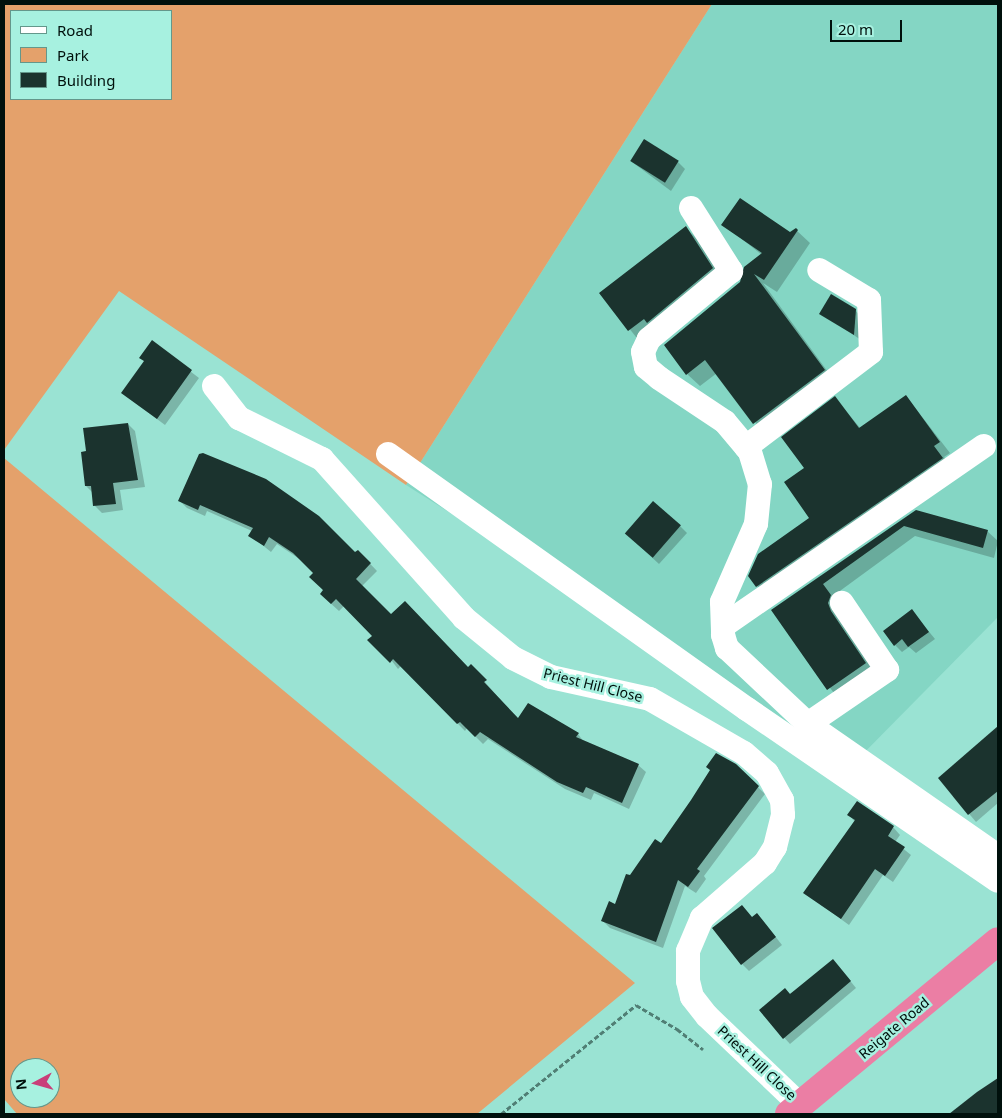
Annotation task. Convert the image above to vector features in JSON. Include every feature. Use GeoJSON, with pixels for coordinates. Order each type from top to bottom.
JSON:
{"type":"FeatureCollection","features":[{"type":"Feature","properties":{"kind":"highway","name":"Reigate Road"},"geometry":{"type":"LineString","coordinates":[[795,1110],[998,941]]}},
{"type":"Feature","properties":{"kind":"street"},"geometry":{"type":"LineString","coordinates":[[691,208],[732,271],[649,339],[644,352],[646,367],[725,422],[746,447],[760,484],[756,524],[722,602],[723,626],[727,648],[808,724],[998,856]]}},
{"type":"Feature","properties":{"kind":"street"},"geometry":{"type":"LineString","coordinates":[[746,447],[871,352],[869,300],[819,270]]}},
{"type":"Feature","properties":{"kind":"street","name":"Priest Hill Close"},"geometry":{"type":"LineString","coordinates":[[214,386],[239,418],[322,459],[464,618],[513,658],[551,677],[650,699],[736,748],[767,773],[782,800],[783,815],[775,847],[765,863],[702,918],[688,951],[688,981],[692,997],[707,1016],[795,1110]]}},
{"type":"Feature","properties":{"kind":"street"},"geometry":{"type":"LineString","coordinates":[[723,626],[984,446]]}},
{"type":"Feature","properties":{"kind":"street"},"geometry":{"type":"LineString","coordinates":[[388,454],[747,709],[998,880]]}},
{"type":"Feature","properties":{"kind":"street"},"geometry":{"type":"LineString","coordinates":[[808,724],[887,670],[842,603]]}},
{"type":"Feature","properties":{"kind":"path"},"geometry":{"type":"LineString","coordinates":[[501,1114],[636,1005]]}},
{"type":"Feature","properties":{"kind":"shaded area"},"geometry":{"type":"Polygon","coordinates":[[[712,4],[998,4],[998,617],[851,766],[406,485],[712,4]]]}},
{"type":"Feature","properties":{"kind":"green space"},"geometry":{"type":"Polygon","coordinates":[[[4,4],[712,4],[406,485],[119,291],[4,450],[4,4]]]}},
{"type":"Feature","properties":{"kind":"green space"},"geometry":{"type":"Polygon","coordinates":[[[4,458],[635,983],[477,1114],[17,1114],[12,1108],[60,1108],[60,1058],[10,1058],[10,1106],[4,1099],[4,458]]]}},
{"type":"Feature","properties":{"kind":"building"},"geometry":{"type":"Polygon","coordinates":[[[644,139],[679,161],[665,183],[630,161],[644,139]]]}},
{"type":"Feature","properties":{"kind":"building"},"geometry":{"type":"Polygon","coordinates":[[[740,198],[790,232],[796,228],[798,230],[764,280],[754,274],[825,370],[753,424],[705,360],[686,375],[664,345],[740,282],[744,267],[762,253],[721,225],[740,198]]]}},
{"type":"Feature","properties":{"kind":"building"},"geometry":{"type":"Polygon","coordinates":[[[686,226],[713,268],[647,323],[644,319],[628,331],[599,293],[686,226]]]}},
{"type":"Feature","properties":{"kind":"building"},"geometry":{"type":"Polygon","coordinates":[[[831,294],[856,309],[854,335],[819,314],[831,294]]]}},
{"type":"Feature","properties":{"kind":"building"},"geometry":{"type":"Polygon","coordinates":[[[152,340],[192,370],[157,419],[121,393],[144,361],[139,358],[152,340]]]}},
{"type":"Feature","properties":{"kind":"building"},"geometry":{"type":"Polygon","coordinates":[[[906,395],[940,442],[934,446],[943,458],[756,587],[748,576],[758,554],[809,518],[784,482],[804,468],[781,437],[835,396],[859,428],[906,395]]]}},
{"type":"Feature","properties":{"kind":"building"},"geometry":{"type":"Polygon","coordinates":[[[128,423],[138,480],[113,483],[116,504],[93,506],[91,486],[85,486],[81,452],[86,451],[83,428],[128,423]]]}},
{"type":"Feature","properties":{"kind":"building"},"geometry":{"type":"Polygon","coordinates":[[[203,453],[266,479],[319,516],[355,552],[358,550],[371,563],[356,579],[391,614],[405,601],[468,667],[471,664],[487,680],[484,682],[518,718],[528,703],[579,733],[576,737],[639,764],[622,803],[586,787],[583,793],[557,782],[480,732],[475,737],[460,722],[457,724],[393,659],[390,663],[367,640],[372,636],[336,599],[331,604],[320,594],[323,590],[309,577],[313,573],[293,553],[269,537],[264,546],[248,536],[253,528],[200,505],[198,510],[178,501],[199,454],[203,453]]]}},
{"type":"Feature","properties":{"kind":"building"},"geometry":{"type":"Polygon","coordinates":[[[653,501],[681,525],[653,558],[625,533],[653,501]]]}},
{"type":"Feature","properties":{"kind":"building"},"geometry":{"type":"Polygon","coordinates":[[[916,510],[988,530],[983,548],[904,526],[823,584],[831,595],[828,603],[831,611],[866,663],[827,690],[771,610],[916,510]]]}},
{"type":"Feature","properties":{"kind":"building"},"geometry":{"type":"Polygon","coordinates":[[[912,609],[929,632],[908,647],[902,639],[894,646],[883,631],[912,609]]]}},
{"type":"Feature","properties":{"kind":"building"},"geometry":{"type":"Polygon","coordinates":[[[998,726],[998,791],[968,815],[938,778],[998,726]]]}},
{"type":"Feature","properties":{"kind":"building"},"geometry":{"type":"Polygon","coordinates":[[[716,753],[736,764],[759,786],[697,869],[700,871],[688,887],[678,880],[656,942],[601,921],[609,901],[615,904],[626,874],[630,875],[655,839],[661,843],[691,800],[710,770],[706,767],[716,753]]]}},
{"type":"Feature","properties":{"kind":"building"},"geometry":{"type":"Polygon","coordinates":[[[857,801],[894,826],[888,836],[905,847],[885,876],[875,869],[841,919],[803,893],[855,820],[847,815],[857,801]]]}},
{"type":"Feature","properties":{"kind":"building"},"geometry":{"type":"Polygon","coordinates":[[[742,905],[752,917],[757,913],[776,937],[741,965],[712,928],[742,905]]]}},
{"type":"Feature","properties":{"kind":"building"},"geometry":{"type":"Polygon","coordinates":[[[833,959],[851,981],[783,1039],[759,1010],[785,988],[790,994],[833,959]]]}},
{"type":"Feature","properties":{"kind":"building"},"geometry":{"type":"Polygon","coordinates":[[[998,1078],[998,1114],[949,1114],[977,1092],[998,1078]]]}}]}
